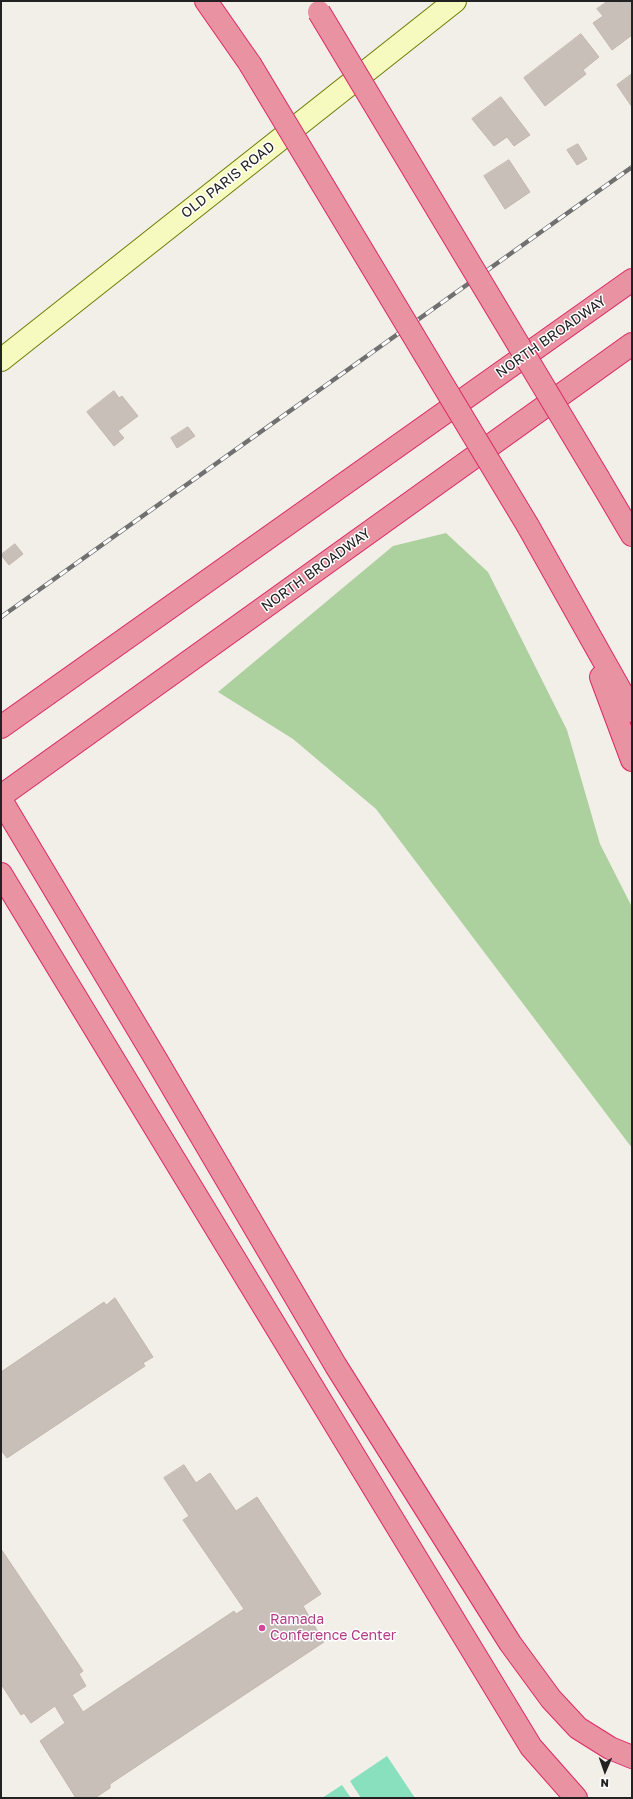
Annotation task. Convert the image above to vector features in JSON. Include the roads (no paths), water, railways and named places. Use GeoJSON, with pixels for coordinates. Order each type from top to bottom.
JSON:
{"type":"FeatureCollection","features":[{"type":"Feature","properties":{"kind":"highway"},"geometry":{"type":"LineString","coordinates":[[206,1],[250,64],[528,526],[632,711]]}},
{"type":"Feature","properties":{"kind":"highway"},"geometry":{"type":"LineString","coordinates":[[315,6],[632,535]]}},
{"type":"Feature","properties":{"kind":"highway","name":"NORTH BROADWAY"},"geometry":{"type":"LineString","coordinates":[[1,727],[632,280]]}},
{"type":"Feature","properties":{"kind":"highway","name":"NORTH BROADWAY"},"geometry":{"type":"LineString","coordinates":[[1,796],[632,344]]}},
{"type":"Feature","properties":{"kind":"highway"},"geometry":{"type":"LineString","coordinates":[[577,612],[632,760]]}},
{"type":"Feature","properties":{"kind":"highway"},"geometry":{"type":"LineString","coordinates":[[1,800],[157,1061],[336,1366],[510,1643],[551,1699],[578,1728],[610,1748],[632,1757]]}},
{"type":"Feature","properties":{"kind":"highway"},"geometry":{"type":"LineString","coordinates":[[1,874],[531,1747],[576,1798]]}},
{"type":"Feature","properties":{"kind":"street","name":"OLD PARIS ROAD"},"geometry":{"type":"LineString","coordinates":[[1,360],[455,1]]}},
{"type":"Feature","properties":{"kind":"railway"},"geometry":{"type":"LineString","coordinates":[[1,617],[632,167]]}},
{"type":"Feature","properties":{"kind":"place","name":"Ramada Conference Center"},"geometry":{"type":"Point","coordinates":[262,1628]}}]}
